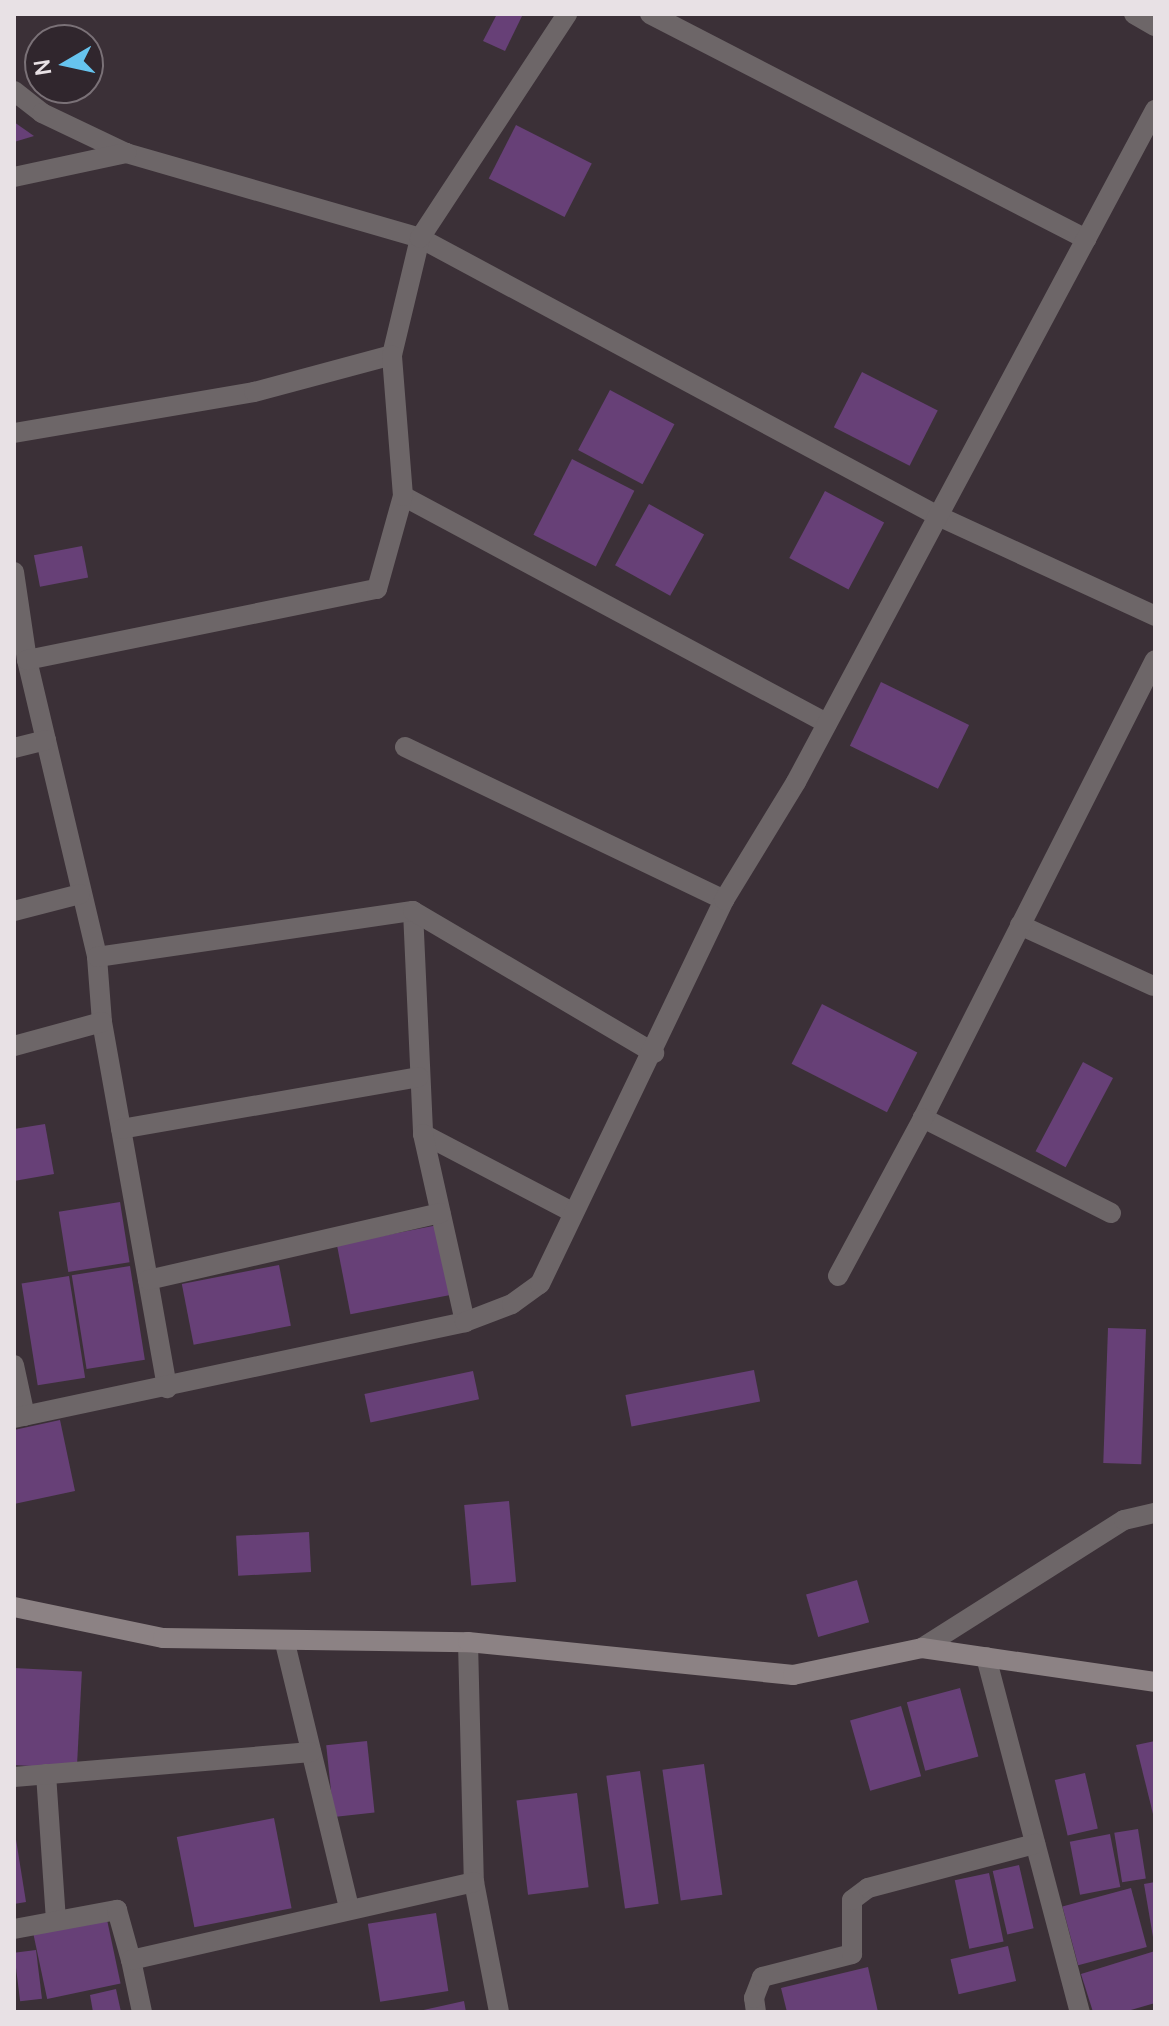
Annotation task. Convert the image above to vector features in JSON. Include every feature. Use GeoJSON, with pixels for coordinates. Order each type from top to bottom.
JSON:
{"type":"FeatureCollection","features":[{"type":"Feature","properties":{"kind":"street"},"geometry":{"type":"LineString","coordinates":[[27,660],[377,589],[403,496],[392,355],[420,238],[567,14]]}},
{"type":"Feature","properties":{"kind":"street"},"geometry":{"type":"LineString","coordinates":[[650,14],[1086,239]]}},
{"type":"Feature","properties":{"kind":"street"},"geometry":{"type":"LineString","coordinates":[[1134,14],[1155,26]]}},
{"type":"Feature","properties":{"kind":"street"},"geometry":{"type":"LineString","coordinates":[[14,91],[42,113],[126,153],[420,238],[938,516],[1155,616]]}},
{"type":"Feature","properties":{"kind":"street"},"geometry":{"type":"LineString","coordinates":[[14,1365],[20,1417],[465,1322],[512,1304],[540,1284],[572,1212],[654,1053],[724,900],[827,723],[1155,110]]}},
{"type":"Feature","properties":{"kind":"street"},"geometry":{"type":"LineString","coordinates":[[14,177],[126,153]]}},
{"type":"Feature","properties":{"kind":"street"},"geometry":{"type":"LineString","coordinates":[[14,433],[254,392],[392,355]]}},
{"type":"Feature","properties":{"kind":"street"},"geometry":{"type":"LineString","coordinates":[[403,496],[827,723]]}},
{"type":"Feature","properties":{"kind":"street"},"geometry":{"type":"LineString","coordinates":[[14,572],[27,660],[97,957],[102,1022],[167,1388]]}},
{"type":"Feature","properties":{"kind":"street"},"geometry":{"type":"LineString","coordinates":[[838,1276],[923,1118],[1155,660]]}},
{"type":"Feature","properties":{"kind":"street"},"geometry":{"type":"LineString","coordinates":[[14,748],[46,740]]}},
{"type":"Feature","properties":{"kind":"street"},"geometry":{"type":"LineString","coordinates":[[405,747],[724,900]]}},
{"type":"Feature","properties":{"kind":"street"},"geometry":{"type":"LineString","coordinates":[[14,911],[80,894]]}},
{"type":"Feature","properties":{"kind":"street"},"geometry":{"type":"LineString","coordinates":[[97,957],[413,911],[654,1053]]}},
{"type":"Feature","properties":{"kind":"street"},"geometry":{"type":"LineString","coordinates":[[413,911],[418,1077],[423,1134],[465,1322]]}},
{"type":"Feature","properties":{"kind":"street"},"geometry":{"type":"LineString","coordinates":[[1020,925],[1153,986]]}},
{"type":"Feature","properties":{"kind":"street"},"geometry":{"type":"LineString","coordinates":[[14,1046],[102,1022]]}},
{"type":"Feature","properties":{"kind":"street"},"geometry":{"type":"LineString","coordinates":[[121,1129],[418,1077]]}},
{"type":"Feature","properties":{"kind":"street"},"geometry":{"type":"LineString","coordinates":[[923,1118],[1111,1213]]}},
{"type":"Feature","properties":{"kind":"street"},"geometry":{"type":"LineString","coordinates":[[423,1134],[572,1212]]}},
{"type":"Feature","properties":{"kind":"street"},"geometry":{"type":"LineString","coordinates":[[148,1280],[440,1213]]}},
{"type":"Feature","properties":{"kind":"street"},"geometry":{"type":"LineString","coordinates":[[922,1648],[1124,1520],[1155,1513]]}},
{"type":"Feature","properties":{"kind":"street"},"geometry":{"type":"LineString","coordinates":[[14,1607],[163,1638],[285,1643],[468,1642],[793,1675],[922,1648],[1155,1682]]}},
{"type":"Feature","properties":{"kind":"street"},"geometry":{"type":"LineString","coordinates":[[468,1642],[474,1882],[499,2012]]}},
{"type":"Feature","properties":{"kind":"street"},"geometry":{"type":"LineString","coordinates":[[285,1643],[349,1908]]}},
{"type":"Feature","properties":{"kind":"street"},"geometry":{"type":"LineString","coordinates":[[986,1657],[1080,2012]]}},
{"type":"Feature","properties":{"kind":"street"},"geometry":{"type":"LineString","coordinates":[[14,1777],[311,1752]]}},
{"type":"Feature","properties":{"kind":"street"},"geometry":{"type":"LineString","coordinates":[[46,1774],[56,1921]]}},
{"type":"Feature","properties":{"kind":"street"},"geometry":{"type":"LineString","coordinates":[[756,2012],[754,1998],[762,1977],[852,1954],[852,1900],[868,1888],[1035,1844]]}},
{"type":"Feature","properties":{"kind":"street"},"geometry":{"type":"LineString","coordinates":[[131,1960],[474,1882]]}},
{"type":"Feature","properties":{"kind":"street"},"geometry":{"type":"LineString","coordinates":[[14,1929],[117,1910],[142,2012]]}},
{"type":"Feature","properties":{"kind":"building"},"geometry":{"type":"Polygon","coordinates":[[[497,14],[523,14],[505,51],[483,41],[497,14]]]}},
{"type":"Feature","properties":{"kind":"building"},"geometry":{"type":"Polygon","coordinates":[[[14,122],[34,136],[14,142],[14,122]]]}},
{"type":"Feature","properties":{"kind":"building"},"geometry":{"type":"Polygon","coordinates":[[[516,125],[592,164],[564,217],[489,178],[516,125]]]}},
{"type":"Feature","properties":{"kind":"building"},"geometry":{"type":"Polygon","coordinates":[[[862,372],[938,411],[910,466],[834,427],[862,372]]]}},
{"type":"Feature","properties":{"kind":"building"},"geometry":{"type":"Polygon","coordinates":[[[610,390],[674,424],[643,484],[578,450],[610,390]]]}},
{"type":"Feature","properties":{"kind":"building"},"geometry":{"type":"Polygon","coordinates":[[[572,459],[634,491],[596,567],[533,535],[572,459]]]}},
{"type":"Feature","properties":{"kind":"building"},"geometry":{"type":"Polygon","coordinates":[[[825,491],[884,522],[848,590],[789,558],[825,491]]]}},
{"type":"Feature","properties":{"kind":"building"},"geometry":{"type":"Polygon","coordinates":[[[649,504],[704,535],[670,596],[615,565],[649,504]]]}},
{"type":"Feature","properties":{"kind":"building"},"geometry":{"type":"Polygon","coordinates":[[[82,546],[88,577],[40,587],[34,555],[82,546]]]}},
{"type":"Feature","properties":{"kind":"building"},"geometry":{"type":"Polygon","coordinates":[[[881,682],[969,725],[938,789],[850,746],[881,682]]]}},
{"type":"Feature","properties":{"kind":"building"},"geometry":{"type":"Polygon","coordinates":[[[822,1004],[917,1053],[887,1112],[792,1064],[822,1004]]]}},
{"type":"Feature","properties":{"kind":"building"},"geometry":{"type":"Polygon","coordinates":[[[1083,1062],[1113,1078],[1066,1167],[1036,1151],[1083,1062]]]}},
{"type":"Feature","properties":{"kind":"building"},"geometry":{"type":"Polygon","coordinates":[[[45,1124],[54,1174],[14,1181],[14,1129],[45,1124]]]}},
{"type":"Feature","properties":{"kind":"building"},"geometry":{"type":"Polygon","coordinates":[[[120,1202],[130,1262],[68,1272],[59,1212],[120,1202]]]}},
{"type":"Feature","properties":{"kind":"building"},"geometry":{"type":"Polygon","coordinates":[[[438,1225],[452,1295],[350,1314],[337,1245],[438,1225]]]}},
{"type":"Feature","properties":{"kind":"building"},"geometry":{"type":"Polygon","coordinates":[[[279,1265],[291,1326],[194,1345],[182,1284],[279,1265]]]}},
{"type":"Feature","properties":{"kind":"building"},"geometry":{"type":"Polygon","coordinates":[[[130,1266],[145,1360],[87,1369],[72,1275],[130,1266]]]}},
{"type":"Feature","properties":{"kind":"building"},"geometry":{"type":"Polygon","coordinates":[[[69,1276],[85,1378],[38,1385],[22,1284],[69,1276]]]}},
{"type":"Feature","properties":{"kind":"building"},"geometry":{"type":"Polygon","coordinates":[[[1108,1328],[1146,1329],[1141,1464],[1103,1463],[1108,1328]]]}},
{"type":"Feature","properties":{"kind":"building"},"geometry":{"type":"Polygon","coordinates":[[[754,1370],[760,1401],[632,1426],[625,1395],[754,1370]]]}},
{"type":"Feature","properties":{"kind":"building"},"geometry":{"type":"Polygon","coordinates":[[[473,1371],[479,1399],[370,1422],[364,1394],[473,1371]]]}},
{"type":"Feature","properties":{"kind":"building"},"geometry":{"type":"Polygon","coordinates":[[[60,1420],[75,1491],[14,1504],[14,1430],[60,1420]]]}},
{"type":"Feature","properties":{"kind":"building"},"geometry":{"type":"Polygon","coordinates":[[[509,1501],[516,1582],[471,1586],[464,1505],[509,1501]]]}},
{"type":"Feature","properties":{"kind":"building"},"geometry":{"type":"Polygon","coordinates":[[[309,1532],[311,1572],[238,1576],[236,1536],[309,1532]]]}},
{"type":"Feature","properties":{"kind":"building"},"geometry":{"type":"Polygon","coordinates":[[[857,1580],[869,1622],[818,1637],[806,1595],[857,1580]]]}},
{"type":"Feature","properties":{"kind":"building"},"geometry":{"type":"Polygon","coordinates":[[[14,1668],[82,1672],[77,1768],[14,1765],[14,1668]]]}},
{"type":"Feature","properties":{"kind":"building"},"geometry":{"type":"Polygon","coordinates":[[[960,1688],[978,1757],[925,1771],[907,1702],[960,1688]]]}},
{"type":"Feature","properties":{"kind":"building"},"geometry":{"type":"Polygon","coordinates":[[[901,1706],[921,1776],[870,1791],[850,1721],[901,1706]]]}},
{"type":"Feature","properties":{"kind":"building"},"geometry":{"type":"Polygon","coordinates":[[[367,1741],[375,1813],[334,1817],[326,1745],[367,1741]]]}},
{"type":"Feature","properties":{"kind":"building"},"geometry":{"type":"Polygon","coordinates":[[[1155,1741],[1155,1818],[1154,1818],[1136,1745],[1155,1741]]]}},
{"type":"Feature","properties":{"kind":"building"},"geometry":{"type":"Polygon","coordinates":[[[704,1764],[722,1895],[681,1901],[662,1770],[704,1764]]]}},
{"type":"Feature","properties":{"kind":"building"},"geometry":{"type":"Polygon","coordinates":[[[640,1771],[659,1904],[625,1908],[606,1776],[640,1771]]]}},
{"type":"Feature","properties":{"kind":"building"},"geometry":{"type":"Polygon","coordinates":[[[1085,1773],[1098,1829],[1068,1836],[1055,1780],[1085,1773]]]}},
{"type":"Feature","properties":{"kind":"building"},"geometry":{"type":"Polygon","coordinates":[[[577,1793],[589,1887],[528,1895],[516,1800],[577,1793]]]}},
{"type":"Feature","properties":{"kind":"building"},"geometry":{"type":"Polygon","coordinates":[[[274,1818],[292,1908],[194,1927],[177,1837],[274,1818]]]}},
{"type":"Feature","properties":{"kind":"building"},"geometry":{"type":"Polygon","coordinates":[[[14,1827],[26,1902],[14,1904],[14,1827]]]}},
{"type":"Feature","properties":{"kind":"building"},"geometry":{"type":"Polygon","coordinates":[[[1138,1829],[1146,1878],[1122,1882],[1114,1833],[1138,1829]]]}},
{"type":"Feature","properties":{"kind":"building"},"geometry":{"type":"Polygon","coordinates":[[[1110,1834],[1120,1887],[1080,1895],[1070,1842],[1110,1834]]]}},
{"type":"Feature","properties":{"kind":"building"},"geometry":{"type":"Polygon","coordinates":[[[1019,1865],[1034,1928],[1007,1934],[993,1871],[1019,1865]]]}},
{"type":"Feature","properties":{"kind":"building"},"geometry":{"type":"Polygon","coordinates":[[[989,1873],[1004,1941],[969,1949],[955,1880],[989,1873]]]}},
{"type":"Feature","properties":{"kind":"building"},"geometry":{"type":"Polygon","coordinates":[[[1155,1882],[1155,1937],[1153,1937],[1144,1884],[1155,1882]]]}},
{"type":"Feature","properties":{"kind":"building"},"geometry":{"type":"Polygon","coordinates":[[[1131,1888],[1147,1947],[1078,1965],[1062,1906],[1131,1888]]]}},
{"type":"Feature","properties":{"kind":"building"},"geometry":{"type":"Polygon","coordinates":[[[436,1913],[448,1991],[380,2002],[368,1924],[436,1913]]]}},
{"type":"Feature","properties":{"kind":"building"},"geometry":{"type":"Polygon","coordinates":[[[106,1915],[121,1983],[47,1999],[33,1931],[106,1915]]]}},
{"type":"Feature","properties":{"kind":"building"},"geometry":{"type":"Polygon","coordinates":[[[1008,1946],[1016,1981],[959,1994],[951,1959],[1008,1946]]]}},
{"type":"Feature","properties":{"kind":"building"},"geometry":{"type":"Polygon","coordinates":[[[36,1950],[42,1999],[20,2001],[14,1953],[36,1950]]]}},
{"type":"Feature","properties":{"kind":"building"},"geometry":{"type":"Polygon","coordinates":[[[1155,1951],[1155,2003],[1124,2012],[1093,2012],[1081,1974],[1155,1951]]]}},
{"type":"Feature","properties":{"kind":"building"},"geometry":{"type":"Polygon","coordinates":[[[868,1967],[878,2012],[787,2012],[781,1988],[868,1967]]]}},
{"type":"Feature","properties":{"kind":"building"},"geometry":{"type":"Polygon","coordinates":[[[116,1989],[121,2012],[93,2012],[90,1995],[116,1989]]]}},
{"type":"Feature","properties":{"kind":"building"},"geometry":{"type":"Polygon","coordinates":[[[464,2001],[466,2012],[419,2012],[419,2011],[464,2001]]]}}]}
